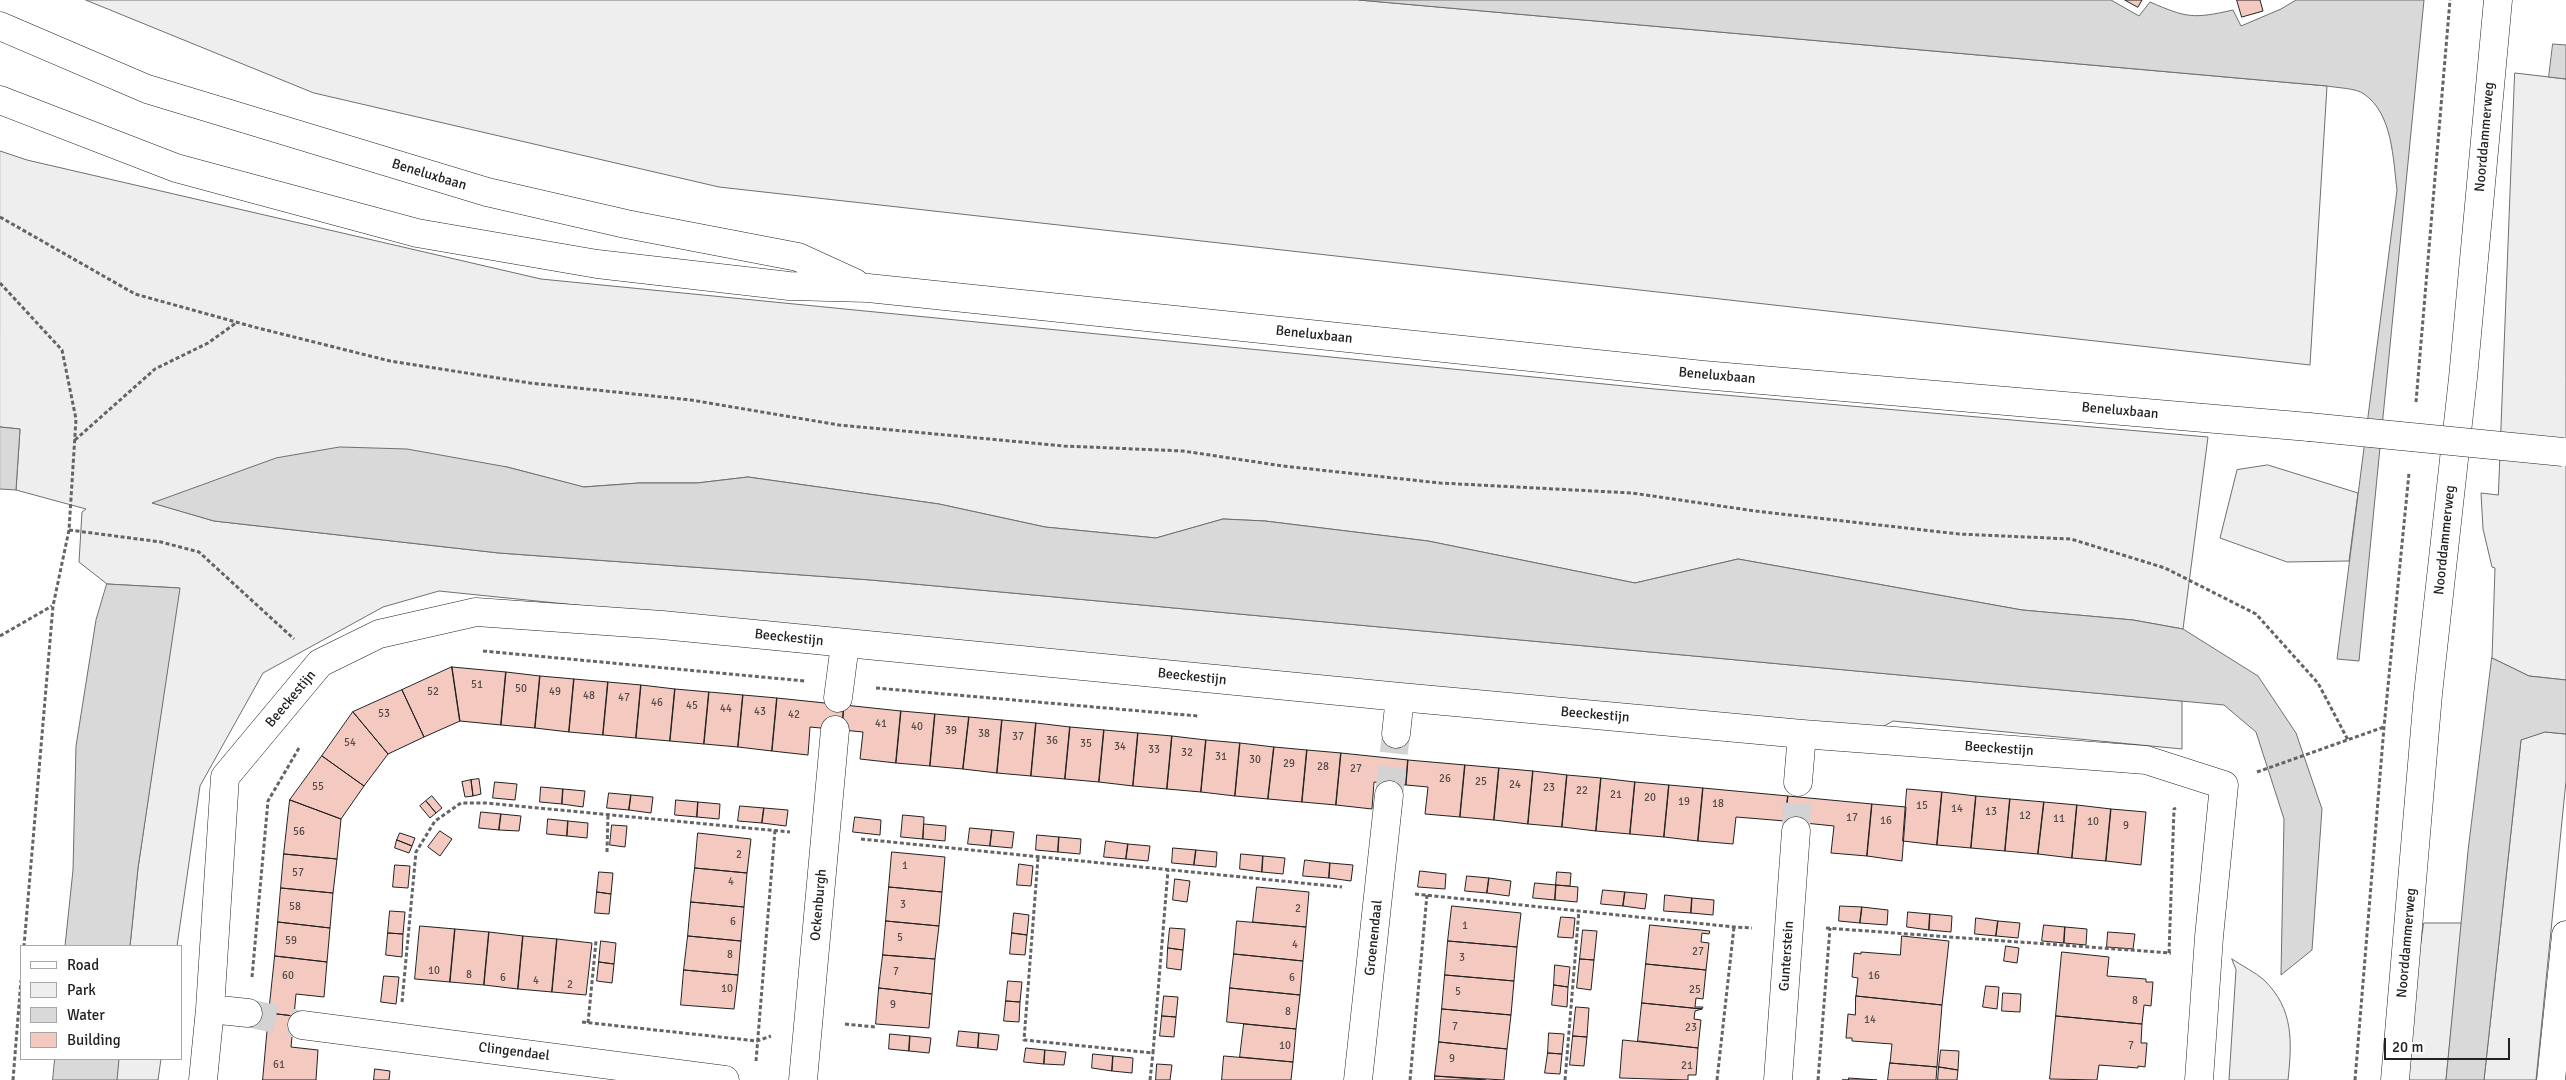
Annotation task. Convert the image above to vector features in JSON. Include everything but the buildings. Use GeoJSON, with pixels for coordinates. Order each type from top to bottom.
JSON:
{"type":"FeatureCollection","features":[{"type":"Feature","properties":{"kind":"street","name":"Noorddammerweg"},"geometry":{"type":"LineString","coordinates":[[2395,1080],[2428,694],[2464,368],[2498,0]]}},
{"type":"Feature","properties":{"kind":"street","name":"Beneluxbaan"},"geometry":{"type":"LineString","coordinates":[[0,26],[147,89],[487,192],[626,224],[798,257],[868,288]]}},
{"type":"Feature","properties":{"kind":"street","name":"Beneluxbaan"},"geometry":{"type":"LineString","coordinates":[[0,100],[176,168],[417,233],[597,264],[789,286],[868,288],[1703,375],[2309,427],[2565,452]]}},
{"type":"Feature","properties":{"kind":"street","name":"Beeckestijn"},"geometry":{"type":"LineString","coordinates":[[203,1080],[210,1009],[225,777],[320,663],[379,634],[476,612],[662,626],[1802,734],[2146,760],[2224,784],[2208,954],[2199,1080]]}},
{"type":"Feature","properties":{"kind":"street"},"geometry":{"type":"LineString","coordinates":[[839,691],[845,644]]}},
{"type":"Feature","properties":{"kind":"street"},"geometry":{"type":"LineString","coordinates":[[1396,734],[1400,697]]}},
{"type":"Feature","properties":{"kind":"street","name":"Ockenburgh"},"geometry":{"type":"LineString","coordinates":[[803,1080],[836,730]]}},
{"type":"Feature","properties":{"kind":"street"},"geometry":{"type":"LineString","coordinates":[[1798,782],[1802,734]]}},
{"type":"Feature","properties":{"kind":"street","name":"Groenendaal"},"geometry":{"type":"LineString","coordinates":[[1358,1080],[1389,795]]}},
{"type":"Feature","properties":{"kind":"street","name":"Gunterstein"},"geometry":{"type":"LineString","coordinates":[[1778,1080],[1796,831]]}},
{"type":"Feature","properties":{"kind":"street"},"geometry":{"type":"LineString","coordinates":[[2551,1080],[2566,935]]}},
{"type":"Feature","properties":{"kind":"street"},"geometry":{"type":"LineString","coordinates":[[210,1009],[248,1013]]}},
{"type":"Feature","properties":{"kind":"street","name":"Clingendael"},"geometry":{"type":"LineString","coordinates":[[302,1025],[725,1080]]}},
{"type":"Feature","properties":{"kind":"path"},"geometry":{"type":"LineString","coordinates":[[2415,410],[2450,0]]}},
{"type":"Feature","properties":{"kind":"path"},"geometry":{"type":"LineString","coordinates":[[0,217],[135,294],[390,361],[530,383],[691,400],[839,424],[1064,446],[1182,451],[1283,466],[1440,483],[1632,493],[1755,511],[1959,534],[2071,540],[2165,568],[2256,614],[2318,683],[2348,740]]}},
{"type":"Feature","properties":{"kind":"path"},"geometry":{"type":"LineString","coordinates":[[0,283],[62,350],[76,419],[68,530],[53,606],[24,945]]}},
{"type":"Feature","properties":{"kind":"path"},"geometry":{"type":"LineString","coordinates":[[74,440],[155,369],[208,343],[236,322]]}},
{"type":"Feature","properties":{"kind":"path"},"geometry":{"type":"LineString","coordinates":[[2355,1080],[2384,727],[2409,469]]}},
{"type":"Feature","properties":{"kind":"path"},"geometry":{"type":"LineString","coordinates":[[68,530],[160,542],[199,552],[320,663]]}},
{"type":"Feature","properties":{"kind":"path"},"geometry":{"type":"LineString","coordinates":[[0,636],[53,606]]}},
{"type":"Feature","properties":{"kind":"path"},"geometry":{"type":"LineString","coordinates":[[482,651],[839,691],[1207,717]]}},
{"type":"Feature","properties":{"kind":"path"},"geometry":{"type":"LineString","coordinates":[[2249,775],[2384,727]]}},
{"type":"Feature","properties":{"kind":"path"},"geometry":{"type":"LineString","coordinates":[[248,1013],[268,801],[302,743]]}},
{"type":"Feature","properties":{"kind":"path"},"geometry":{"type":"LineString","coordinates":[[399,1038],[416,852],[435,821],[461,803],[486,803],[608,814],[1038,858],[1427,894],[1734,928],[1830,928],[2208,954]]}},
{"type":"Feature","properties":{"kind":"path"},"geometry":{"type":"LineString","coordinates":[[607,852],[608,814]]}},
{"type":"Feature","properties":{"kind":"path"},"geometry":{"type":"LineString","coordinates":[[755,1070],[775,830]]}},
{"type":"Feature","properties":{"kind":"path"},"geometry":{"type":"LineString","coordinates":[[1038,858],[1024,1040],[1153,1053]]}},
{"type":"Feature","properties":{"kind":"path"},"geometry":{"type":"LineString","coordinates":[[1150,1080],[1168,870]]}},
{"type":"Feature","properties":{"kind":"path"},"geometry":{"type":"LineString","coordinates":[[1410,1080],[1427,894]]}},
{"type":"Feature","properties":{"kind":"path"},"geometry":{"type":"LineString","coordinates":[[1565,1080],[1579,910]]}},
{"type":"Feature","properties":{"kind":"path"},"geometry":{"type":"LineString","coordinates":[[1717,1080],[1734,928]]}},
{"type":"Feature","properties":{"kind":"path"},"geometry":{"type":"LineString","coordinates":[[1818,1080],[1830,928]]}},
{"type":"Feature","properties":{"kind":"path"},"geometry":{"type":"LineString","coordinates":[[577,1060],[588,1023],[596,941]]}},
{"type":"Feature","properties":{"kind":"path"},"geometry":{"type":"LineString","coordinates":[[13,1080],[20,992]]}},
{"type":"Feature","properties":{"kind":"path"},"geometry":{"type":"LineString","coordinates":[[588,1023],[757,1041],[808,1023]]}},
{"type":"Feature","properties":{"kind":"green space"},"geometry":{"type":"Polygon","coordinates":[[[86,0],[1359,0],[2327,86],[2310,365],[719,187],[314,93],[86,0]]]}},
{"type":"Feature","properties":{"kind":"green space"},"geometry":{"type":"Polygon","coordinates":[[[2515,73],[2566,79],[2566,680],[2529,676],[2492,658],[2495,568],[2492,567],[2483,529],[2481,493],[2498,495],[2515,73]]]}},
{"type":"Feature","properties":{"kind":"green space"},"geometry":{"type":"Polygon","coordinates":[[[0,151],[27,160],[541,279],[1655,389],[2208,437],[2183,629],[2133,620],[2022,610],[1738,559],[1635,583],[1428,541],[1265,521],[1223,519],[1156,538],[1045,527],[939,504],[748,477],[697,483],[639,483],[583,487],[507,467],[153,503],[214,521],[499,553],[871,580],[2182,701],[2182,749],[1893,721],[1864,737],[439,591],[383,607],[263,673],[200,786],[177,945],[130,945],[138,868],[179,588],[107,584],[79,562],[82,512],[86,509],[16,490],[20,429],[0,427],[0,151]]]}},
{"type":"Feature","properties":{"kind":"green space"},"geometry":{"type":"Polygon","coordinates":[[[2268,465],[2358,493],[2349,561],[2287,562],[2220,538],[2237,470],[2268,465]]]}},
{"type":"Feature","properties":{"kind":"green space"},"geometry":{"type":"Polygon","coordinates":[[[2545,732],[2566,734],[2566,781],[2536,1080],[2484,1080],[2521,740],[2545,732]]]}},
{"type":"Feature","properties":{"kind":"green space"},"geometry":{"type":"Polygon","coordinates":[[[2424,923],[2462,923],[2446,1080],[2402,1080],[2424,923]]]}},
{"type":"Feature","properties":{"kind":"green space"},"geometry":{"type":"Polygon","coordinates":[[[2232,959],[2264,980],[2274,991],[2281,1003],[2289,1027],[2288,1080],[2229,1080],[2236,970],[2232,959]]]}},
{"type":"Feature","properties":{"kind":"green space"},"geometry":{"type":"Polygon","coordinates":[[[119,1060],[161,1060],[158,1080],[117,1080],[119,1060]]]}},
{"type":"Feature","properties":{"kind":"water"},"geometry":{"type":"Polygon","coordinates":[[[1359,0],[2111,0],[2139,16],[2150,2],[2182,14],[2199,16],[2233,10],[2241,26],[2281,9],[2296,0],[2424,0],[2359,661],[2337,659],[2397,190],[2390,138],[2386,125],[2374,103],[2361,92],[2327,86],[1359,0]]]}},
{"type":"Feature","properties":{"kind":"water"},"geometry":{"type":"Polygon","coordinates":[[[2553,44],[2566,45],[2566,79],[2549,77],[2553,44]]]}},
{"type":"Feature","properties":{"kind":"water"},"geometry":{"type":"Polygon","coordinates":[[[0,427],[20,429],[16,490],[0,489],[0,427]]]}},
{"type":"Feature","properties":{"kind":"water"},"geometry":{"type":"Polygon","coordinates":[[[340,447],[407,449],[507,467],[584,487],[639,483],[697,483],[748,477],[939,504],[1045,527],[1156,538],[1223,519],[1265,521],[1428,541],[1635,583],[1738,559],[2022,610],[2133,620],[2183,629],[2258,676],[2296,733],[2322,809],[2312,950],[2281,975],[2284,819],[2256,732],[2224,705],[871,580],[499,553],[214,521],[152,503],[276,458],[340,447]]]}},
{"type":"Feature","properties":{"kind":"water"},"geometry":{"type":"Polygon","coordinates":[[[107,584],[180,588],[138,868],[130,945],[65,945],[73,870],[76,746],[96,620],[107,584]]]}},
{"type":"Feature","properties":{"kind":"water"},"geometry":{"type":"Polygon","coordinates":[[[2492,658],[2529,676],[2566,680],[2566,734],[2545,732],[2521,740],[2484,1080],[2446,1080],[2468,851],[2492,658]]]}},
{"type":"Feature","properties":{"kind":"water"},"geometry":{"type":"Polygon","coordinates":[[[55,1060],[119,1060],[117,1080],[53,1080],[55,1060]]]}},
{"type":"Feature","properties":{"kind":"tunnel"},"geometry":{"type":"LineString","coordinates":[[1389,795],[1396,734]]}},
{"type":"Feature","properties":{"kind":"tunnel"},"geometry":{"type":"LineString","coordinates":[[1796,831],[1798,782]]}},
{"type":"Feature","properties":{"kind":"tunnel"},"geometry":{"type":"LineString","coordinates":[[248,1013],[302,1025]]}}]}
